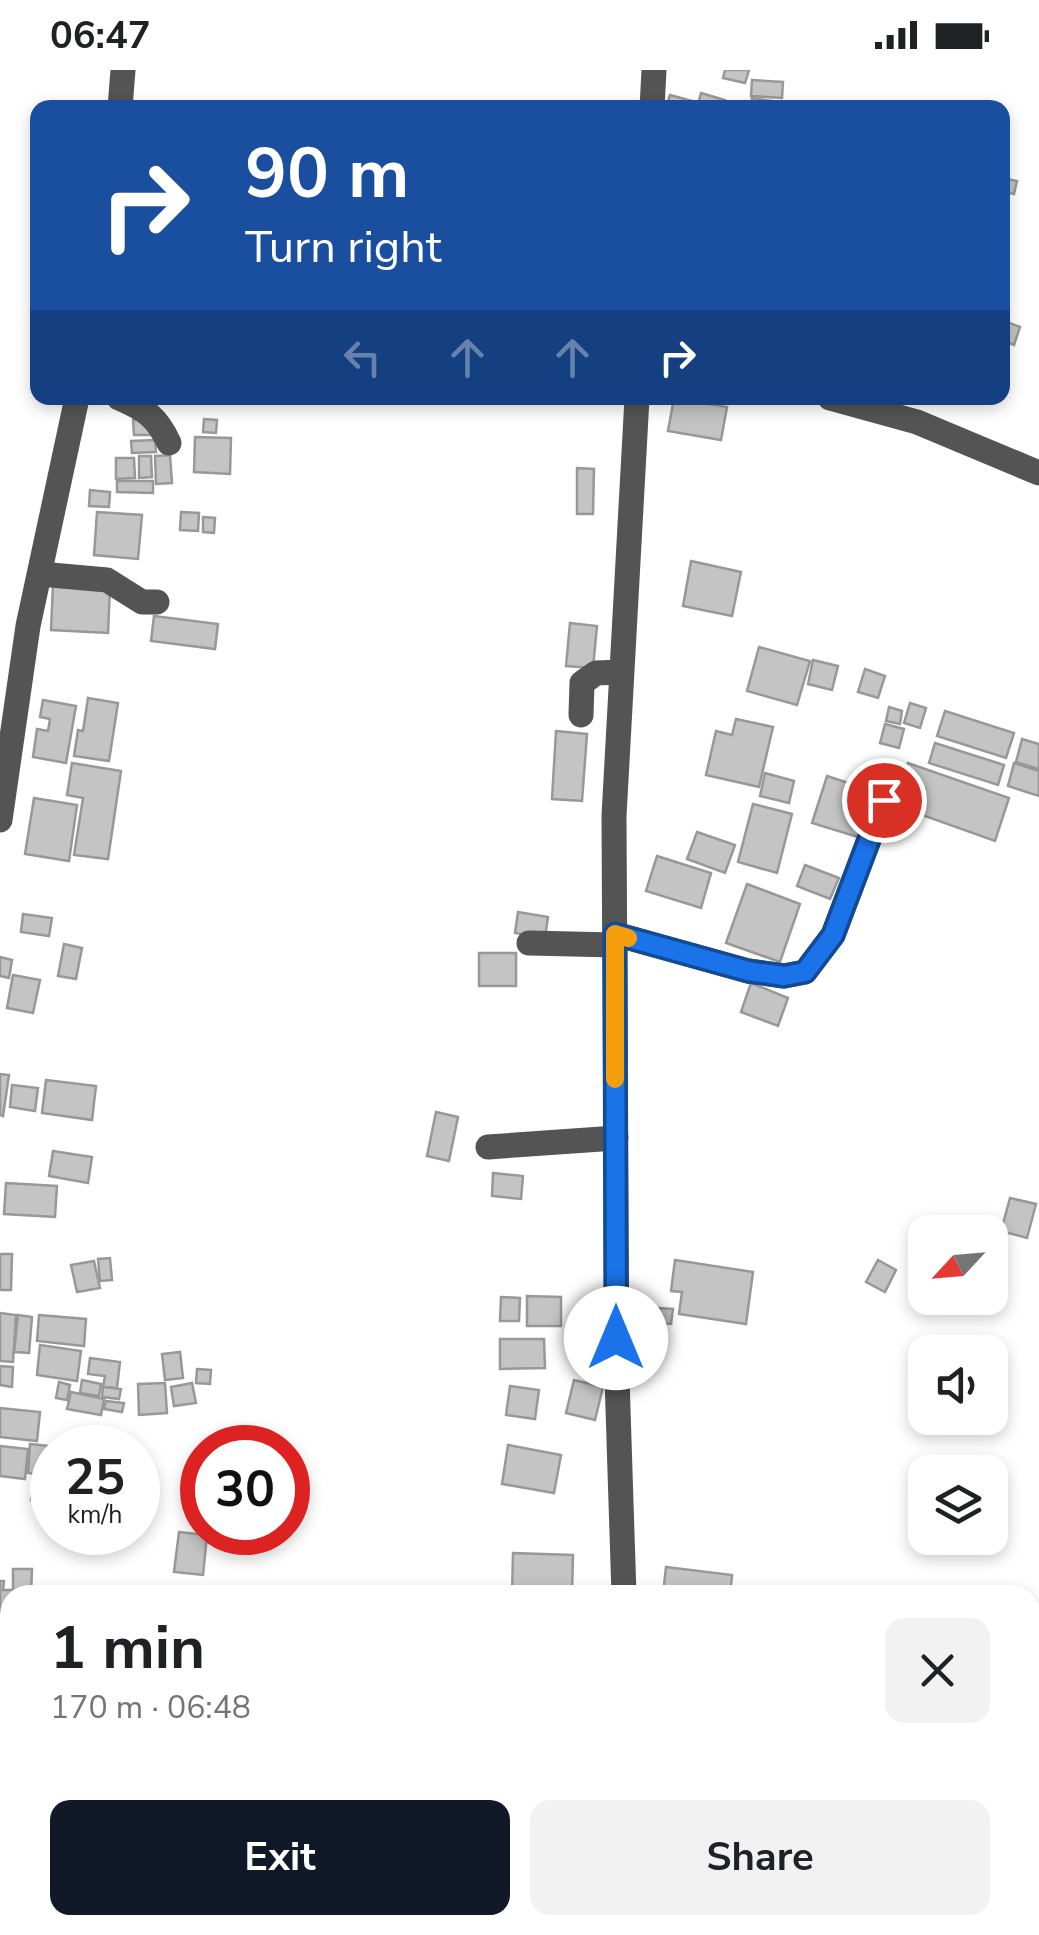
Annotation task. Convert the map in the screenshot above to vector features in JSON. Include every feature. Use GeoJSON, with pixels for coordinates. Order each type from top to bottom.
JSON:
{"type":"FeatureCollection","features":[{"type":"Feature","properties":{"kind":"street"},"geometry":{"type":"LineString","coordinates":[[121,100],[123,70]]}},
{"type":"Feature","properties":{"kind":"street"},"geometry":{"type":"LineString","coordinates":[[652,100],[654,70]]}},
{"type":"Feature","properties":{"kind":"street"},"geometry":{"type":"LineString","coordinates":[[0,820],[28,626],[75,405]]}},
{"type":"Feature","properties":{"kind":"street"},"geometry":{"type":"LineString","coordinates":[[137,405],[160,422],[169,442]]}},
{"type":"Feature","properties":{"kind":"street"},"geometry":{"type":"LineString","coordinates":[[624,1585],[617,1378],[614,816],[636,405]]}},
{"type":"Feature","properties":{"kind":"street"},"geometry":{"type":"LineString","coordinates":[[855,405],[917,422],[1039,473]]}},
{"type":"Feature","properties":{"kind":"street"},"geometry":{"type":"LineString","coordinates":[[40,574],[106,580],[142,602],[157,602]]}},
{"type":"Feature","properties":{"kind":"street"},"geometry":{"type":"LineString","coordinates":[[581,715],[582,683],[596,674],[621,672]]}},
{"type":"Feature","properties":{"kind":"street"},"geometry":{"type":"LineString","coordinates":[[529,943],[615,940],[748,971],[784,976],[805,972],[833,935],[884,800]]}},
{"type":"Feature","properties":{"kind":"street"},"geometry":{"type":"LineString","coordinates":[[488,1147],[616,1138]]}},
{"type":"Feature","properties":{"kind":"building"},"geometry":{"type":"Polygon","coordinates":[[[725,70],[749,70],[745,83],[723,78],[725,70]]]}},
{"type":"Feature","properties":{"kind":"building"},"geometry":{"type":"Polygon","coordinates":[[[752,80],[783,82],[782,98],[751,96],[752,80]]]}},
{"type":"Feature","properties":{"kind":"building"},"geometry":{"type":"Polygon","coordinates":[[[701,93],[725,100],[699,100],[701,93]]]}},
{"type":"Feature","properties":{"kind":"building"},"geometry":{"type":"Polygon","coordinates":[[[1010,180],[1017,181],[1014,194],[1010,193],[1010,180]]]}},
{"type":"Feature","properties":{"kind":"building"},"geometry":{"type":"Polygon","coordinates":[[[1010,323],[1020,327],[1014,345],[1010,343],[1010,323]]]}},
{"type":"Feature","properties":{"kind":"building"},"geometry":{"type":"Polygon","coordinates":[[[673,405],[727,407],[721,440],[668,431],[673,405]]]}},
{"type":"Feature","properties":{"kind":"building"},"geometry":{"type":"Polygon","coordinates":[[[204,419],[217,420],[216,433],[203,432],[204,419]]]}},
{"type":"Feature","properties":{"kind":"building"},"geometry":{"type":"Polygon","coordinates":[[[133,420],[154,420],[155,435],[134,435],[133,420]]]}},
{"type":"Feature","properties":{"kind":"building"},"geometry":{"type":"Polygon","coordinates":[[[195,437],[231,438],[230,474],[194,472],[195,437]]]}},
{"type":"Feature","properties":{"kind":"building"},"geometry":{"type":"Polygon","coordinates":[[[155,440],[156,452],[132,453],[131,441],[155,440]]]}},
{"type":"Feature","properties":{"kind":"building"},"geometry":{"type":"Polygon","coordinates":[[[170,455],[172,483],[156,484],[155,456],[170,455]]]}},
{"type":"Feature","properties":{"kind":"building"},"geometry":{"type":"Polygon","coordinates":[[[139,456],[151,456],[152,477],[139,478],[139,456]]]}},
{"type":"Feature","properties":{"kind":"building"},"geometry":{"type":"Polygon","coordinates":[[[116,458],[134,458],[135,478],[116,479],[116,458]]]}},
{"type":"Feature","properties":{"kind":"building"},"geometry":{"type":"Polygon","coordinates":[[[577,468],[594,469],[593,514],[577,514],[577,468]]]}},
{"type":"Feature","properties":{"kind":"building"},"geometry":{"type":"Polygon","coordinates":[[[117,481],[153,481],[153,493],[117,492],[117,481]]]}},
{"type":"Feature","properties":{"kind":"building"},"geometry":{"type":"Polygon","coordinates":[[[90,490],[110,492],[109,507],[89,506],[90,490]]]}},
{"type":"Feature","properties":{"kind":"building"},"geometry":{"type":"Polygon","coordinates":[[[97,512],[142,515],[138,559],[94,555],[97,512]]]}},
{"type":"Feature","properties":{"kind":"building"},"geometry":{"type":"Polygon","coordinates":[[[181,512],[199,513],[198,531],[180,530],[181,512]]]}},
{"type":"Feature","properties":{"kind":"building"},"geometry":{"type":"Polygon","coordinates":[[[203,517],[215,518],[214,533],[203,532],[203,517]]]}},
{"type":"Feature","properties":{"kind":"building"},"geometry":{"type":"Polygon","coordinates":[[[691,561],[741,572],[732,616],[683,606],[691,561]]]}},
{"type":"Feature","properties":{"kind":"building"},"geometry":{"type":"Polygon","coordinates":[[[53,585],[110,587],[108,633],[51,630],[53,585]]]}},
{"type":"Feature","properties":{"kind":"building"},"geometry":{"type":"Polygon","coordinates":[[[154,616],[218,624],[215,649],[151,641],[154,616]]]}},
{"type":"Feature","properties":{"kind":"building"},"geometry":{"type":"Polygon","coordinates":[[[570,623],[597,626],[593,668],[566,666],[570,623]]]}},
{"type":"Feature","properties":{"kind":"building"},"geometry":{"type":"Polygon","coordinates":[[[759,647],[810,661],[797,705],[747,691],[759,647]]]}},
{"type":"Feature","properties":{"kind":"building"},"geometry":{"type":"Polygon","coordinates":[[[813,660],[838,666],[832,690],[808,684],[813,660]]]}},
{"type":"Feature","properties":{"kind":"building"},"geometry":{"type":"Polygon","coordinates":[[[865,669],[885,676],[878,698],[858,692],[865,669]]]}},
{"type":"Feature","properties":{"kind":"building"},"geometry":{"type":"Polygon","coordinates":[[[88,698],[118,703],[109,761],[74,756],[88,698]]]}},
{"type":"Feature","properties":{"kind":"building"},"geometry":{"type":"Polygon","coordinates":[[[43,700],[76,706],[66,763],[33,757],[37,729],[48,731],[50,719],[40,717],[43,700]]]}},
{"type":"Feature","properties":{"kind":"building"},"geometry":{"type":"Polygon","coordinates":[[[910,703],[926,708],[920,728],[904,723],[910,703]]]}},
{"type":"Feature","properties":{"kind":"building"},"geometry":{"type":"Polygon","coordinates":[[[889,707],[902,711],[900,724],[886,721],[889,707]]]}},
{"type":"Feature","properties":{"kind":"building"},"geometry":{"type":"Polygon","coordinates":[[[945,711],[1014,733],[1006,758],[937,736],[945,711]]]}},
{"type":"Feature","properties":{"kind":"building"},"geometry":{"type":"Polygon","coordinates":[[[736,719],[773,727],[759,787],[706,775],[716,731],[732,735],[736,719]]]}},
{"type":"Feature","properties":{"kind":"building"},"geometry":{"type":"Polygon","coordinates":[[[885,724],[904,729],[899,748],[880,743],[885,724]]]}},
{"type":"Feature","properties":{"kind":"building"},"geometry":{"type":"Polygon","coordinates":[[[556,731],[587,734],[582,801],[552,799],[556,731]]]}},
{"type":"Feature","properties":{"kind":"building"},"geometry":{"type":"Polygon","coordinates":[[[1022,739],[1039,744],[1039,769],[1016,762],[1022,739]]]}},
{"type":"Feature","properties":{"kind":"building"},"geometry":{"type":"Polygon","coordinates":[[[935,743],[1004,765],[998,785],[929,763],[935,743]]]}},
{"type":"Feature","properties":{"kind":"building"},"geometry":{"type":"Polygon","coordinates":[[[72,763],[121,771],[108,859],[74,855],[83,798],[67,795],[72,763]]]}},
{"type":"Feature","properties":{"kind":"building"},"geometry":{"type":"Polygon","coordinates":[[[908,763],[1009,798],[995,841],[894,805],[908,763]]]}},
{"type":"Feature","properties":{"kind":"building"},"geometry":{"type":"Polygon","coordinates":[[[1014,763],[1039,771],[1039,796],[1008,786],[1014,763]]]}},
{"type":"Feature","properties":{"kind":"building"},"geometry":{"type":"Polygon","coordinates":[[[765,773],[794,781],[789,803],[760,796],[765,773]]]}},
{"type":"Feature","properties":{"kind":"building"},"geometry":{"type":"Polygon","coordinates":[[[827,776],[876,792],[861,838],[812,823],[827,776]]]}},
{"type":"Feature","properties":{"kind":"building"},"geometry":{"type":"Polygon","coordinates":[[[34,798],[77,805],[69,861],[25,854],[34,798]]]}},
{"type":"Feature","properties":{"kind":"building"},"geometry":{"type":"Polygon","coordinates":[[[753,804],[792,814],[777,873],[738,862],[753,804]]]}},
{"type":"Feature","properties":{"kind":"building"},"geometry":{"type":"Polygon","coordinates":[[[697,832],[735,845],[725,873],[687,859],[697,832]]]}},
{"type":"Feature","properties":{"kind":"building"},"geometry":{"type":"Polygon","coordinates":[[[657,856],[711,873],[701,908],[646,891],[657,856]]]}},
{"type":"Feature","properties":{"kind":"building"},"geometry":{"type":"Polygon","coordinates":[[[805,865],[839,878],[830,899],[797,886],[805,865]]]}},
{"type":"Feature","properties":{"kind":"building"},"geometry":{"type":"Polygon","coordinates":[[[747,884],[800,904],[780,962],[726,943],[747,884]]]}},
{"type":"Feature","properties":{"kind":"building"},"geometry":{"type":"Polygon","coordinates":[[[518,912],[548,917],[545,938],[515,933],[518,912]]]}},
{"type":"Feature","properties":{"kind":"building"},"geometry":{"type":"Polygon","coordinates":[[[23,914],[52,918],[49,936],[21,932],[23,914]]]}},
{"type":"Feature","properties":{"kind":"building"},"geometry":{"type":"Polygon","coordinates":[[[64,944],[82,948],[76,979],[58,976],[64,944]]]}},
{"type":"Feature","properties":{"kind":"building"},"geometry":{"type":"Polygon","coordinates":[[[479,953],[516,953],[516,986],[479,986],[479,953]]]}},
{"type":"Feature","properties":{"kind":"building"},"geometry":{"type":"Polygon","coordinates":[[[0,957],[12,960],[9,978],[0,976],[0,957]]]}},
{"type":"Feature","properties":{"kind":"building"},"geometry":{"type":"Polygon","coordinates":[[[13,975],[40,980],[33,1013],[7,1008],[13,975]]]}},
{"type":"Feature","properties":{"kind":"building"},"geometry":{"type":"Polygon","coordinates":[[[751,983],[788,998],[778,1026],[741,1012],[751,983]]]}},
{"type":"Feature","properties":{"kind":"building"},"geometry":{"type":"Polygon","coordinates":[[[0,1074],[9,1075],[3,1116],[0,1115],[0,1074]]]}},
{"type":"Feature","properties":{"kind":"building"},"geometry":{"type":"Polygon","coordinates":[[[46,1080],[96,1086],[92,1120],[42,1113],[46,1080]]]}},
{"type":"Feature","properties":{"kind":"building"},"geometry":{"type":"Polygon","coordinates":[[[12,1085],[38,1088],[35,1111],[10,1107],[12,1085]]]}},
{"type":"Feature","properties":{"kind":"building"},"geometry":{"type":"Polygon","coordinates":[[[436,1112],[458,1117],[449,1161],[427,1156],[436,1112]]]}},
{"type":"Feature","properties":{"kind":"building"},"geometry":{"type":"Polygon","coordinates":[[[53,1151],[92,1157],[88,1183],[49,1176],[53,1151]]]}},
{"type":"Feature","properties":{"kind":"building"},"geometry":{"type":"Polygon","coordinates":[[[493,1173],[523,1176],[521,1199],[492,1196],[493,1173]]]}},
{"type":"Feature","properties":{"kind":"building"},"geometry":{"type":"Polygon","coordinates":[[[6,1183],[57,1186],[55,1217],[4,1214],[6,1183]]]}},
{"type":"Feature","properties":{"kind":"building"},"geometry":{"type":"Polygon","coordinates":[[[1010,1198],[1036,1204],[1027,1238],[1008,1233],[1005,1215],[1010,1198]]]}},
{"type":"Feature","properties":{"kind":"building"},"geometry":{"type":"Polygon","coordinates":[[[0,1254],[12,1254],[11,1290],[0,1290],[0,1254]]]}},
{"type":"Feature","properties":{"kind":"building"},"geometry":{"type":"Polygon","coordinates":[[[110,1258],[112,1280],[100,1281],[98,1259],[110,1258]]]}},
{"type":"Feature","properties":{"kind":"building"},"geometry":{"type":"Polygon","coordinates":[[[675,1260],[753,1272],[746,1324],[679,1314],[682,1292],[671,1291],[675,1260]]]}},
{"type":"Feature","properties":{"kind":"building"},"geometry":{"type":"Polygon","coordinates":[[[878,1260],[896,1270],[885,1292],[866,1282],[878,1260]]]}},
{"type":"Feature","properties":{"kind":"building"},"geometry":{"type":"Polygon","coordinates":[[[94,1261],[100,1288],[77,1292],[71,1265],[94,1261]]]}},
{"type":"Feature","properties":{"kind":"building"},"geometry":{"type":"Polygon","coordinates":[[[527,1296],[561,1297],[561,1326],[527,1326],[527,1296]]]}},
{"type":"Feature","properties":{"kind":"building"},"geometry":{"type":"Polygon","coordinates":[[[501,1297],[520,1298],[519,1321],[500,1321],[501,1297]]]}},
{"type":"Feature","properties":{"kind":"building"},"geometry":{"type":"Polygon","coordinates":[[[633,1301],[650,1304],[648,1318],[631,1315],[633,1301]]]}},
{"type":"Feature","properties":{"kind":"building"},"geometry":{"type":"Polygon","coordinates":[[[657,1308],[673,1309],[671,1324],[655,1323],[657,1308]]]}},
{"type":"Feature","properties":{"kind":"building"},"geometry":{"type":"Polygon","coordinates":[[[0,1313],[16,1315],[13,1362],[0,1361],[0,1313]]]}},
{"type":"Feature","properties":{"kind":"building"},"geometry":{"type":"Polygon","coordinates":[[[18,1315],[32,1317],[29,1353],[14,1352],[18,1315]]]}},
{"type":"Feature","properties":{"kind":"building"},"geometry":{"type":"Polygon","coordinates":[[[39,1315],[86,1319],[84,1346],[37,1341],[39,1315]]]}},
{"type":"Feature","properties":{"kind":"building"},"geometry":{"type":"Polygon","coordinates":[[[500,1339],[544,1339],[545,1368],[500,1369],[500,1339]]]}},
{"type":"Feature","properties":{"kind":"building"},"geometry":{"type":"Polygon","coordinates":[[[40,1345],[81,1351],[77,1381],[37,1375],[40,1345]]]}},
{"type":"Feature","properties":{"kind":"building"},"geometry":{"type":"Polygon","coordinates":[[[180,1352],[183,1378],[165,1380],[162,1354],[180,1352]]]}},
{"type":"Feature","properties":{"kind":"building"},"geometry":{"type":"Polygon","coordinates":[[[90,1358],[120,1362],[117,1388],[103,1387],[105,1376],[88,1374],[90,1358]]]}},
{"type":"Feature","properties":{"kind":"building"},"geometry":{"type":"Polygon","coordinates":[[[0,1366],[13,1367],[12,1387],[0,1385],[0,1366]]]}},
{"type":"Feature","properties":{"kind":"building"},"geometry":{"type":"Polygon","coordinates":[[[197,1369],[211,1370],[210,1384],[196,1383],[197,1369]]]}},
{"type":"Feature","properties":{"kind":"building"},"geometry":{"type":"Polygon","coordinates":[[[82,1380],[101,1384],[99,1396],[80,1393],[82,1380]]]}},
{"type":"Feature","properties":{"kind":"building"},"geometry":{"type":"Polygon","coordinates":[[[574,1380],[603,1387],[595,1420],[566,1413],[574,1380]]]}},
{"type":"Feature","properties":{"kind":"building"},"geometry":{"type":"Polygon","coordinates":[[[59,1382],[70,1385],[67,1400],[56,1398],[59,1382]]]}},
{"type":"Feature","properties":{"kind":"building"},"geometry":{"type":"Polygon","coordinates":[[[165,1383],[167,1413],[139,1415],[138,1384],[165,1383]]]}},
{"type":"Feature","properties":{"kind":"building"},"geometry":{"type":"Polygon","coordinates":[[[192,1383],[196,1403],[174,1406],[171,1387],[192,1383]]]}},
{"type":"Feature","properties":{"kind":"building"},"geometry":{"type":"Polygon","coordinates":[[[510,1386],[539,1390],[535,1419],[506,1415],[510,1386]]]}},
{"type":"Feature","properties":{"kind":"building"},"geometry":{"type":"Polygon","coordinates":[[[103,1387],[121,1389],[119,1399],[102,1397],[103,1387]]]}},
{"type":"Feature","properties":{"kind":"building"},"geometry":{"type":"Polygon","coordinates":[[[71,1392],[104,1399],[101,1415],[67,1409],[71,1392]]]}},
{"type":"Feature","properties":{"kind":"building"},"geometry":{"type":"Polygon","coordinates":[[[106,1401],[124,1403],[122,1412],[104,1409],[106,1401]]]}},
{"type":"Feature","properties":{"kind":"building"},"geometry":{"type":"Polygon","coordinates":[[[0,1408],[40,1412],[39,1425],[30,1425],[30,1440],[0,1437],[0,1408]]]}},
{"type":"Feature","properties":{"kind":"building"},"geometry":{"type":"Polygon","coordinates":[[[508,1445],[561,1455],[554,1493],[502,1484],[508,1445]]]}},
{"type":"Feature","properties":{"kind":"building"},"geometry":{"type":"Polygon","coordinates":[[[0,1446],[28,1449],[25,1479],[0,1476],[0,1446]]]}},
{"type":"Feature","properties":{"kind":"building"},"geometry":{"type":"Polygon","coordinates":[[[180,1532],[180,1555],[205,1555],[203,1575],[174,1572],[180,1532]]]}},
{"type":"Feature","properties":{"kind":"building"},"geometry":{"type":"Polygon","coordinates":[[[513,1553],[573,1555],[572,1585],[512,1585],[513,1553]]]}},
{"type":"Feature","properties":{"kind":"building"},"geometry":{"type":"Polygon","coordinates":[[[666,1567],[732,1575],[731,1585],[664,1585],[666,1567]]]}},
{"type":"Feature","properties":{"kind":"building"},"geometry":{"type":"Polygon","coordinates":[[[13,1569],[32,1569],[31,1585],[13,1585],[13,1569]]]}},
{"type":"Feature","properties":{"kind":"slow traffic"},"geometry":{"type":"LineString","coordinates":[[615,1079],[615,934],[628,938]]}},
{"type":"Feature","properties":{"kind":"route"},"geometry":{"type":"LineString","coordinates":[[616,1338],[615,934],[748,971],[784,976],[805,972],[833,935],[884,800]]}}]}
